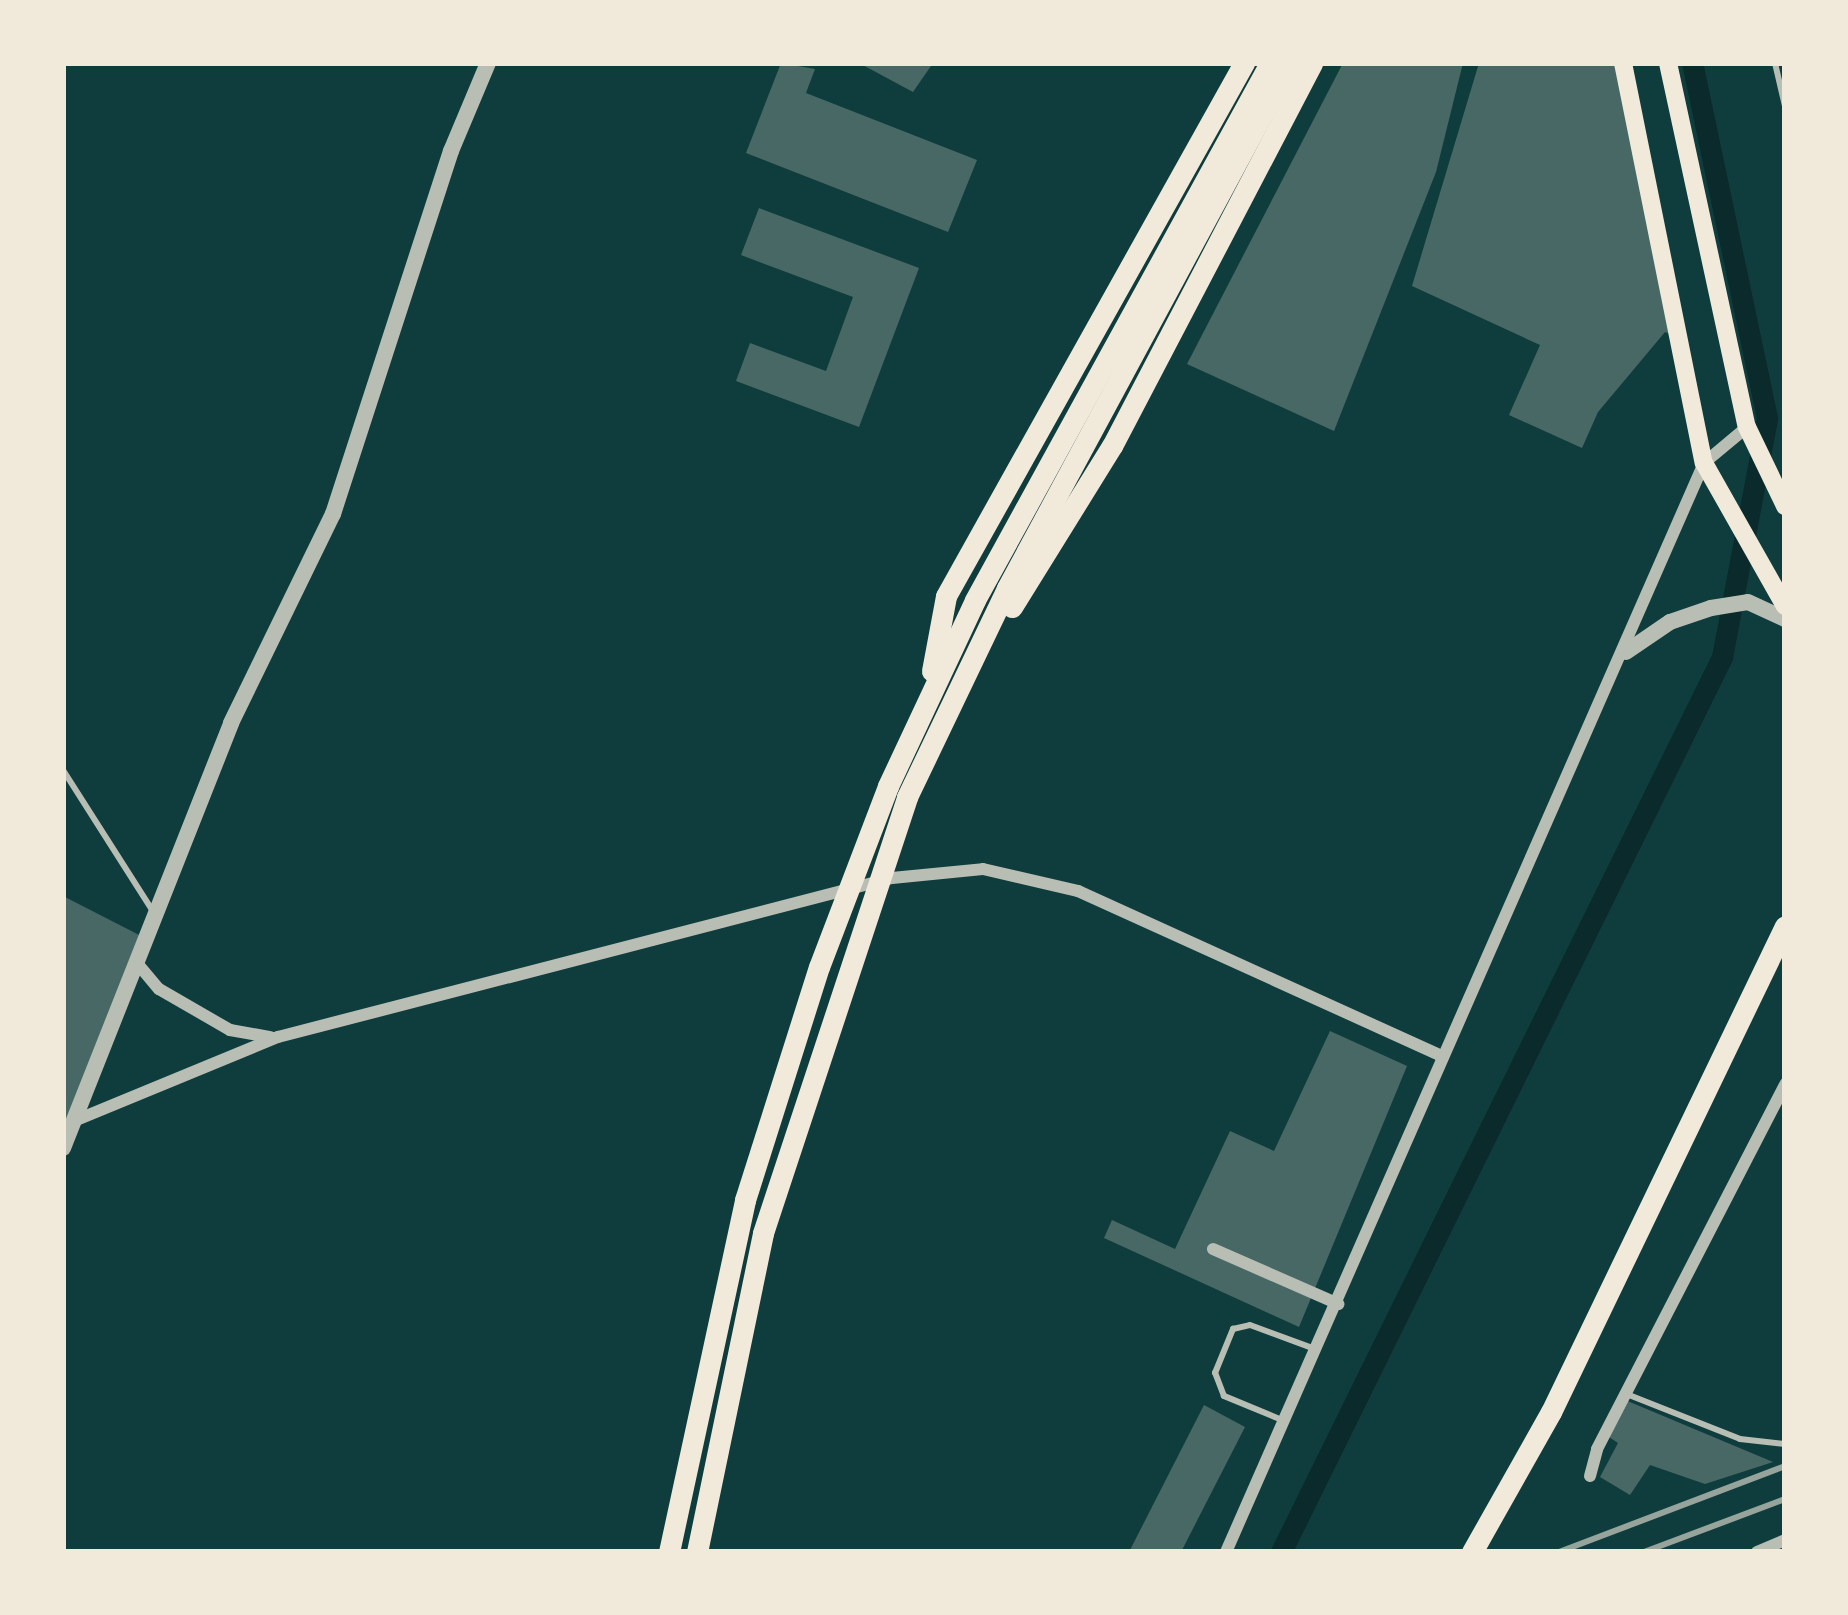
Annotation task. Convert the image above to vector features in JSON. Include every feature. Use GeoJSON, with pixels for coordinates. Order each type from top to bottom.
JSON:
{"type":"FeatureCollection","features":[{"type":"Feature","properties":{"kind":"main road"},"geometry":{"type":"LineString","coordinates":[[925,707],[946,596],[1244,63]]}},
{"type":"Feature","properties":{"kind":"main road"},"geometry":{"type":"LineString","coordinates":[[669,1552],[746,1200],[819,967],[925,707],[975,600],[1270,63]]}},
{"type":"Feature","properties":{"kind":"main road"},"geometry":{"type":"LineString","coordinates":[[697,1552],[764,1233],[907,796],[975,656],[1290,63]]}},
{"type":"Feature","properties":{"kind":"main road"},"geometry":{"type":"LineString","coordinates":[[975,656],[1112,446],[1312,63]]}},
{"type":"Feature","properties":{"kind":"main road"},"geometry":{"type":"LineString","coordinates":[[1623,63],[1704,464],[1752,558],[1785,606]]}},
{"type":"Feature","properties":{"kind":"main road"},"geometry":{"type":"LineString","coordinates":[[1668,63],[1749,432],[1785,506]]}},
{"type":"Feature","properties":{"kind":"main road"},"geometry":{"type":"LineString","coordinates":[[1472,1552],[1551,1412],[1785,926]]}},
{"type":"Feature","properties":{"kind":"street"},"geometry":{"type":"LineString","coordinates":[[63,1148],[231,723],[333,514],[451,151],[488,63]]}},
{"type":"Feature","properties":{"kind":"street"},"geometry":{"type":"LineString","coordinates":[[1226,1552],[1338,1304],[1442,1056],[1626,652],[1704,464],[1749,432]]}},
{"type":"Feature","properties":{"kind":"street"},"geometry":{"type":"LineString","coordinates":[[1626,652],[1670,622],[1711,608],[1748,602],[1785,619]]}},
{"type":"Feature","properties":{"kind":"street"},"geometry":{"type":"LineString","coordinates":[[74,1121],[278,1037],[877,881],[982,868],[1078,891],[1442,1056]]}},
{"type":"Feature","properties":{"kind":"street"},"geometry":{"type":"LineString","coordinates":[[137,963],[159,988],[230,1030],[278,1037]]}},
{"type":"Feature","properties":{"kind":"street"},"geometry":{"type":"LineString","coordinates":[[1590,1476],[1785,1084]]}},
{"type":"Feature","properties":{"kind":"street"},"geometry":{"type":"LineString","coordinates":[[1213,1249],[1338,1304]]}},
{"type":"Feature","properties":{"kind":"street"},"geometry":{"type":"LineString","coordinates":[[1756,1552],[1785,1540]]}},
{"type":"Feature","properties":{"kind":"lane"},"geometry":{"type":"LineString","coordinates":[[1775,63],[1785,106]]}},
{"type":"Feature","properties":{"kind":"lane"},"geometry":{"type":"LineString","coordinates":[[63,770],[132,890],[156,916]]}},
{"type":"Feature","properties":{"kind":"lane"},"geometry":{"type":"LineString","coordinates":[[1285,1421],[1224,1396],[1215,1373],[1233,1329],[1250,1325],[1317,1350]]}},
{"type":"Feature","properties":{"kind":"lane"},"geometry":{"type":"LineString","coordinates":[[1629,1395],[1740,1439],[1785,1444]]}},
{"type":"Feature","properties":{"kind":"building"},"geometry":{"type":"Polygon","coordinates":[[[781,63],[815,69],[806,93],[977,160],[948,232],[746,153],[781,63]]]}},
{"type":"Feature","properties":{"kind":"building"},"geometry":{"type":"Polygon","coordinates":[[[859,63],[933,63],[913,92],[859,63]]]}},
{"type":"Feature","properties":{"kind":"building"},"geometry":{"type":"Polygon","coordinates":[[[1343,63],[1463,63],[1436,172],[1334,431],[1187,364],[1343,63]]]}},
{"type":"Feature","properties":{"kind":"building"},"geometry":{"type":"Polygon","coordinates":[[[1479,63],[1623,63],[1680,338],[1665,332],[1598,412],[1582,448],[1509,415],[1540,345],[1412,286],[1479,63]]]}},
{"type":"Feature","properties":{"kind":"building"},"geometry":{"type":"Polygon","coordinates":[[[759,208],[919,268],[859,427],[736,381],[750,343],[826,371],[853,297],[741,255],[759,208]]]}},
{"type":"Feature","properties":{"kind":"building"},"geometry":{"type":"Polygon","coordinates":[[[63,896],[147,939],[63,1130],[63,896]]]}},
{"type":"Feature","properties":{"kind":"building"},"geometry":{"type":"Polygon","coordinates":[[[1330,1031],[1407,1066],[1299,1327],[1104,1238],[1112,1220],[1175,1249],[1230,1131],[1274,1151],[1330,1031]]]}},
{"type":"Feature","properties":{"kind":"building"},"geometry":{"type":"Polygon","coordinates":[[[1618,1397],[1773,1462],[1705,1484],[1650,1465],[1630,1495],[1600,1477],[1618,1443],[1603,1433],[1618,1397]]]}},
{"type":"Feature","properties":{"kind":"building"},"geometry":{"type":"Polygon","coordinates":[[[1204,1405],[1245,1427],[1181,1552],[1129,1552],[1204,1405]]]}},
{"type":"Feature","properties":{"kind":"waterway"},"geometry":{"type":"LineString","coordinates":[[1281,1552],[1722,657],[1767,418],[1692,63]]}},
{"type":"Feature","properties":{"kind":"railway"},"geometry":{"type":"LineString","coordinates":[[1559,1552],[1785,1466]]}},
{"type":"Feature","properties":{"kind":"railway"},"geometry":{"type":"LineString","coordinates":[[1644,1552],[1785,1499]]}}]}
